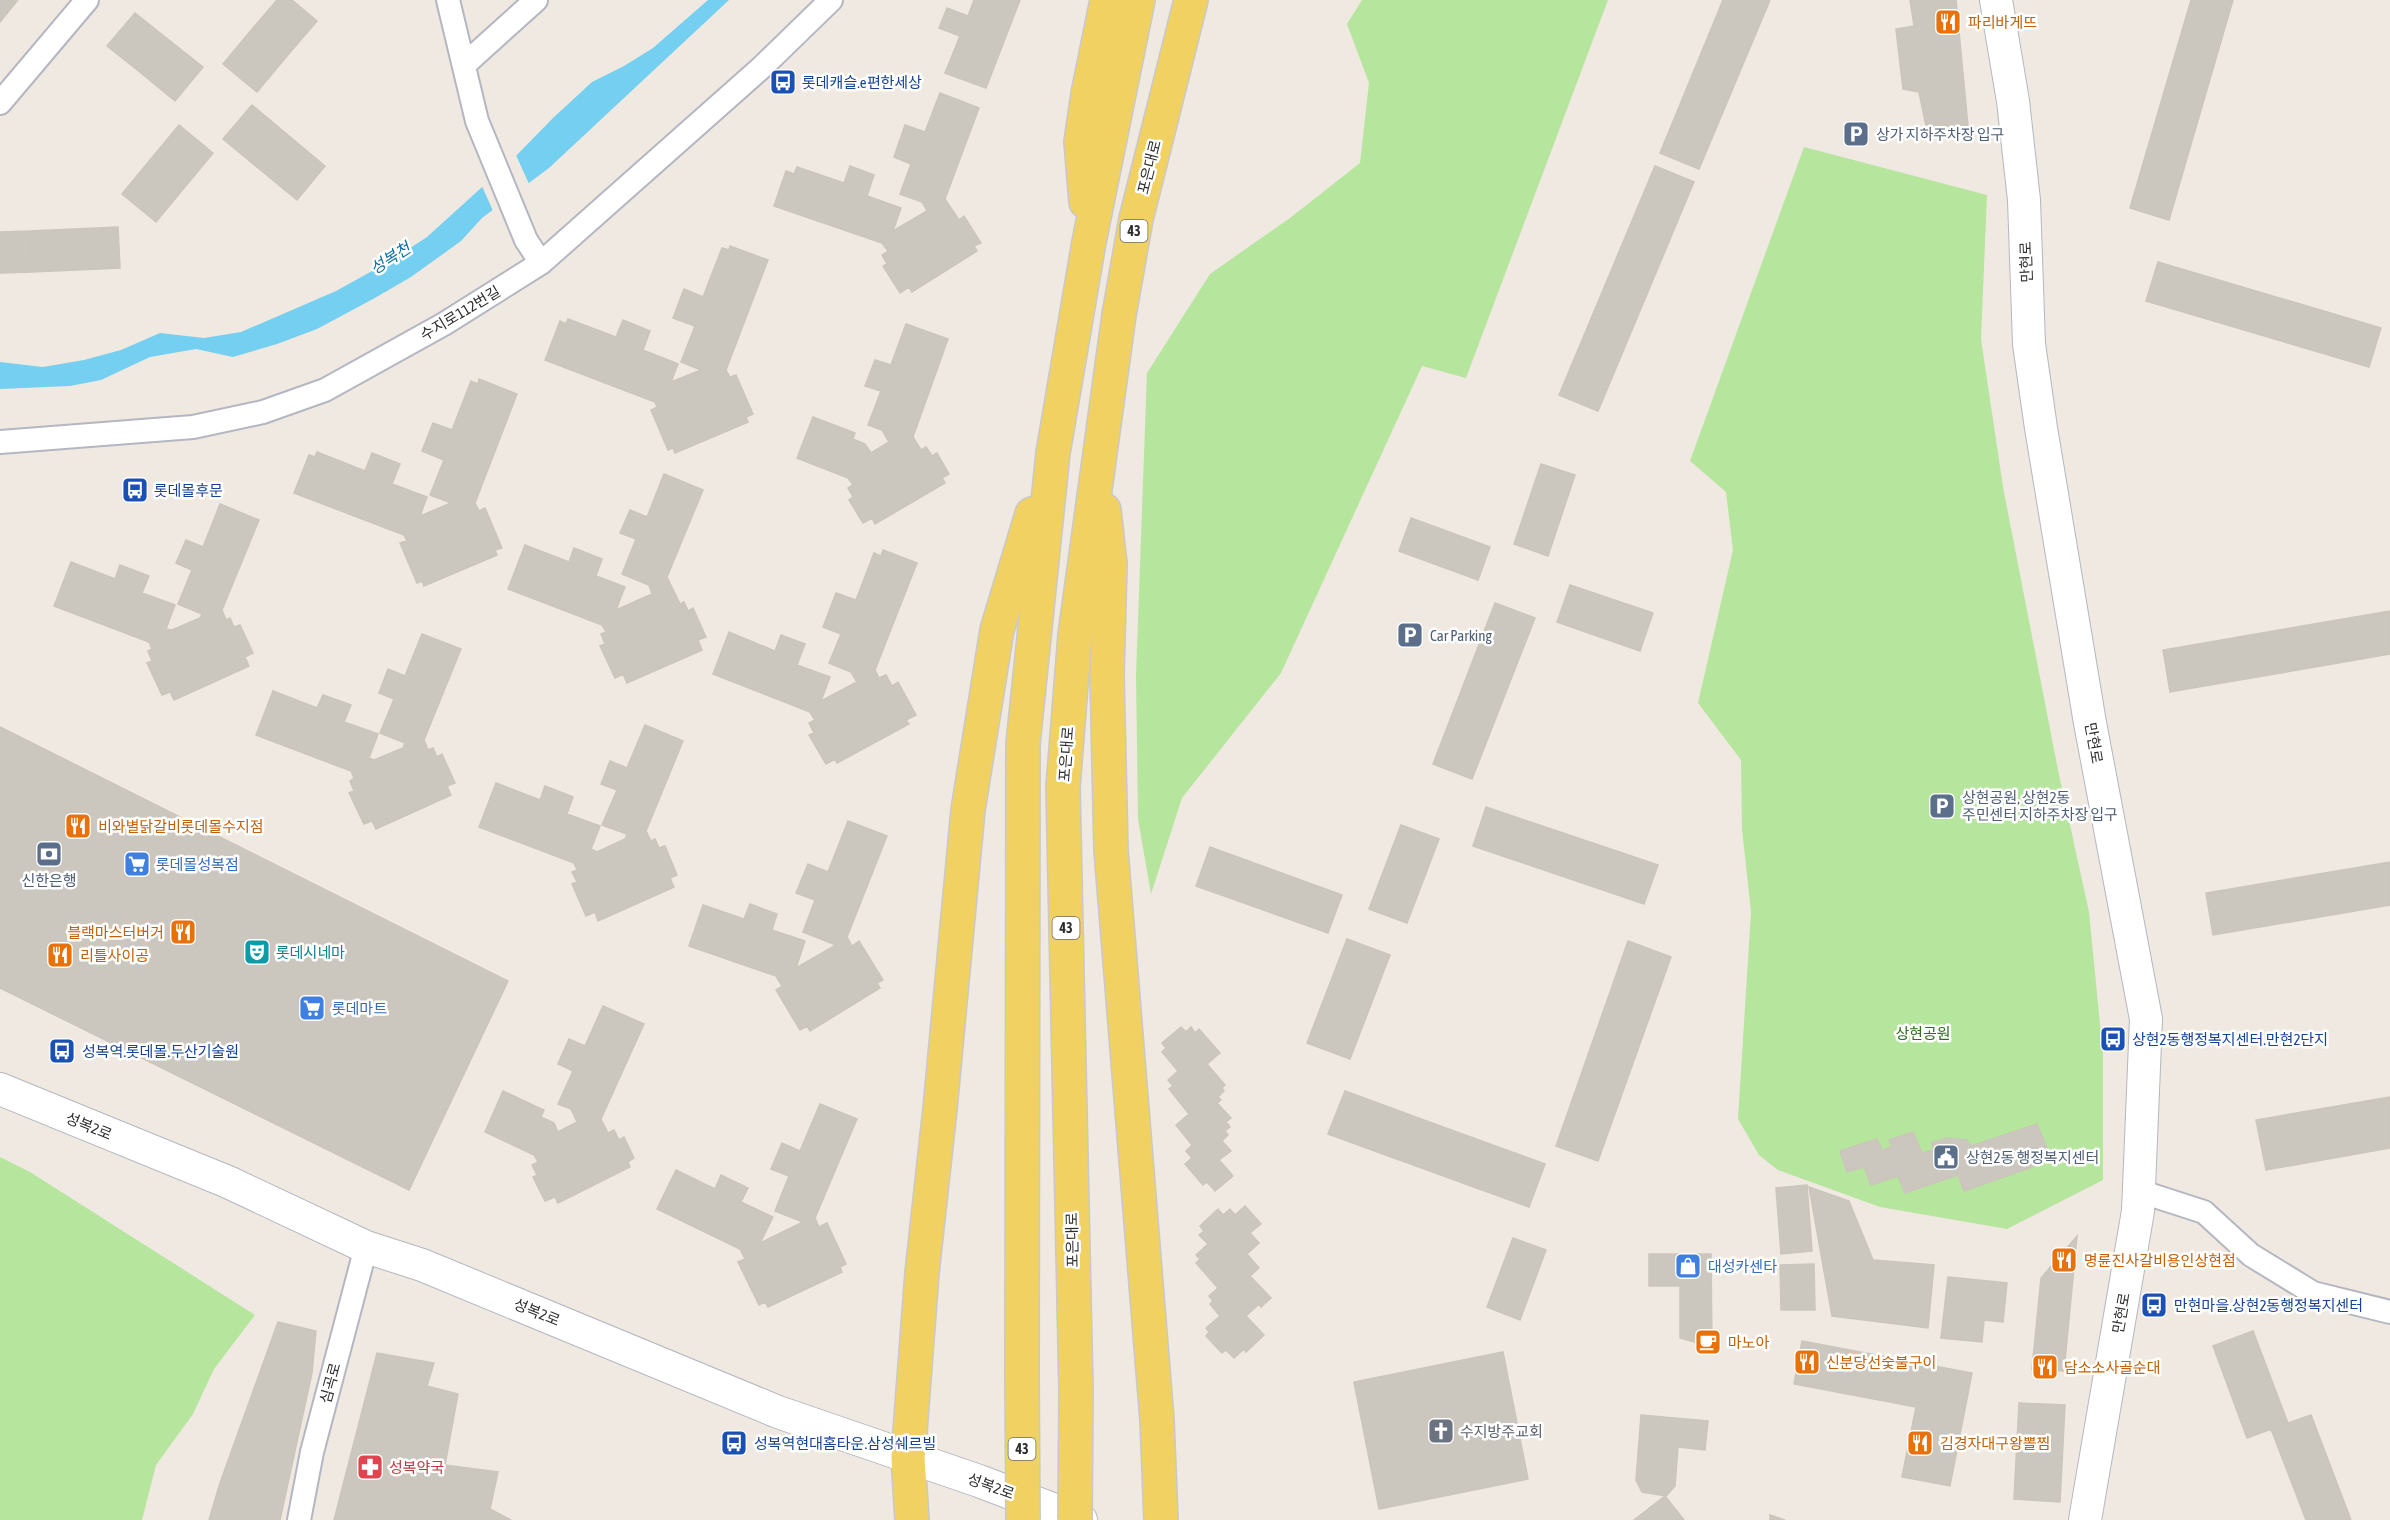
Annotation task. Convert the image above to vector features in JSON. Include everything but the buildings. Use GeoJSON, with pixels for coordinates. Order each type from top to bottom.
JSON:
{"type":"FeatureCollection","features":[{"type":"Feature","properties":{"kind":"main road"},"geometry":{"type":"LineString","coordinates":[[1089,242],[1081,142],[1107,0]]}},
{"type":"Feature","properties":{"kind":"main road","name":"43"},"geometry":{"type":"LineString","coordinates":[[1023,1520],[1023,744],[1053,453],[1089,242],[1138,0]]}},
{"type":"Feature","properties":{"kind":"main road","name":"포은대로"},"geometry":{"type":"LineString","coordinates":[[1075,1520],[1076,1391],[1063,787],[1075,635],[1119,315],[1136,219],[1191,0]]}},
{"type":"Feature","properties":{"kind":"main road"},"geometry":{"type":"LineString","coordinates":[[912,1520],[908,1458],[922,1273],[943,1085],[968,810],[997,630],[1024,538],[1053,453]]}},
{"type":"Feature","properties":{"kind":"main road"},"geometry":{"type":"LineString","coordinates":[[1098,466],[1110,564],[1107,675],[1111,850],[1156,1409],[1161,1520]]}},
{"type":"Feature","properties":{"kind":"street"},"geometry":{"type":"LineString","coordinates":[[0,103],[87,0]]}},
{"type":"Feature","properties":{"kind":"street"},"geometry":{"type":"LineString","coordinates":[[448,0],[477,122],[526,240],[541,263]]}},
{"type":"Feature","properties":{"kind":"street"},"geometry":{"type":"LineString","coordinates":[[464,65],[536,0]]}},
{"type":"Feature","properties":{"kind":"street","name":"수지로112번길"},"geometry":{"type":"LineString","coordinates":[[0,442],[194,427],[263,412],[325,390],[444,324],[541,263],[761,68],[831,0]]}},
{"type":"Feature","properties":{"kind":"street","name":"만현로"},"geometry":{"type":"LineString","coordinates":[[1996,0],[2013,101],[2024,200],[2030,344],[2041,428],[2090,723],[2146,1019],[2138,1211],[2085,1520]]}},
{"type":"Feature","properties":{"kind":"street","name":"성복2로"},"geometry":{"type":"LineString","coordinates":[[0,1089],[228,1182],[366,1247],[432,1270],[778,1412],[979,1481],[1081,1520]]}},
{"type":"Feature","properties":{"kind":"street"},"geometry":{"type":"LineString","coordinates":[[2139,1191],[2204,1212],[2251,1255],[2313,1293],[2390,1312]]}},
{"type":"Feature","properties":{"kind":"street","name":"심곡로"},"geometry":{"type":"LineString","coordinates":[[299,1520],[312,1452],[366,1247]]}},
{"type":"Feature","properties":{"kind":"green space"},"geometry":{"type":"Polygon","coordinates":[[[1362,0],[1608,0],[1466,378],[1422,366],[1281,673],[1182,798],[1151,894],[1138,819],[1136,675],[1147,373],[1210,274],[1290,218],[1360,163],[1369,83],[1347,24],[1362,0]]]}},
{"type":"Feature","properties":{"kind":"green space","name":"상현공원"},"geometry":{"type":"Polygon","coordinates":[[[1804,147],[1987,195],[1981,339],[2003,487],[2058,770],[2089,912],[2103,1055],[2103,1180],[2007,1229],[1880,1207],[1778,1170],[1759,1155],[1738,1119],[1751,912],[1742,829],[1741,760],[1698,703],[1733,550],[1726,492],[1690,461],[1804,147]]]}},
{"type":"Feature","properties":{"kind":"green space"},"geometry":{"type":"Polygon","coordinates":[[[0,1157],[30,1172],[255,1315],[214,1369],[193,1414],[156,1465],[142,1520],[0,1520],[0,1157]]]}},
{"type":"Feature","properties":{"kind":"water"},"geometry":{"type":"Polygon","coordinates":[[[708,0],[729,0],[549,168],[482,218],[461,241],[411,277],[373,299],[317,329],[233,357],[196,349],[150,357],[101,380],[70,386],[0,389],[0,362],[43,367],[84,360],[121,350],[160,333],[204,338],[241,332],[336,291],[392,260],[427,237],[513,159],[592,82],[653,48],[708,0]]]}},
{"type":"Feature","properties":{"kind":"pier"},"geometry":{"type":"Polygon","coordinates":[[[515,153],[530,186],[494,213],[481,184],[515,153]]]}},
{"type":"Feature","properties":{"kind":"place","name":"파리바게뜨"},"geometry":{"type":"Point","coordinates":[1948,22]}},
{"type":"Feature","properties":{"kind":"place","name":"롯데캐슬.e편한세상"},"geometry":{"type":"Point","coordinates":[783,82]}},
{"type":"Feature","properties":{"kind":"place","name":"상가 지하주차장 입구"},"geometry":{"type":"Point","coordinates":[1856,134]}},
{"type":"Feature","properties":{"kind":"place","name":"롯데몰후문"},"geometry":{"type":"Point","coordinates":[135,490]}},
{"type":"Feature","properties":{"kind":"place","name":"Car Parking"},"geometry":{"type":"Point","coordinates":[1410,635]}},
{"type":"Feature","properties":{"kind":"place","name":"상현공원, 상현2동 주민센터 지하주차장 입구"},"geometry":{"type":"Point","coordinates":[1942,806]}},
{"type":"Feature","properties":{"kind":"place","name":"비와별닭갈비롯데몰수지점"},"geometry":{"type":"Point","coordinates":[78,826]}},
{"type":"Feature","properties":{"kind":"place","name":"신한은행"},"geometry":{"type":"Point","coordinates":[49,854]}},
{"type":"Feature","properties":{"kind":"place","name":"롯데몰성복점"},"geometry":{"type":"Point","coordinates":[137,864]}},
{"type":"Feature","properties":{"kind":"place","name":"블랙마스터버거"},"geometry":{"type":"Point","coordinates":[183,932]}},
{"type":"Feature","properties":{"kind":"place","name":"롯데시네마"},"geometry":{"type":"Point","coordinates":[257,952]}},
{"type":"Feature","properties":{"kind":"place","name":"리틀사이공"},"geometry":{"type":"Point","coordinates":[60,955]}},
{"type":"Feature","properties":{"kind":"place","name":"롯데마트"},"geometry":{"type":"Point","coordinates":[312,1008]}},
{"type":"Feature","properties":{"kind":"place","name":"상현2동행정복지센터.만현2단지"},"geometry":{"type":"Point","coordinates":[2113,1039]}},
{"type":"Feature","properties":{"kind":"place","name":"성복역.롯데몰.두산기술원"},"geometry":{"type":"Point","coordinates":[62,1051]}},
{"type":"Feature","properties":{"kind":"place","name":"상현2동 행정복지센터"},"geometry":{"type":"Point","coordinates":[1946,1157]}},
{"type":"Feature","properties":{"kind":"place","name":"명륜진사갈비용인상현점"},"geometry":{"type":"Point","coordinates":[2064,1260]}},
{"type":"Feature","properties":{"kind":"place","name":"대성카센타"},"geometry":{"type":"Point","coordinates":[1688,1266]}},
{"type":"Feature","properties":{"kind":"place","name":"만현마을.상현2동행정복지센터"},"geometry":{"type":"Point","coordinates":[2154,1305]}},
{"type":"Feature","properties":{"kind":"place","name":"마노아"},"geometry":{"type":"Point","coordinates":[1708,1342]}},
{"type":"Feature","properties":{"kind":"place","name":"신분당선숯불구이"},"geometry":{"type":"Point","coordinates":[1807,1362]}},
{"type":"Feature","properties":{"kind":"place","name":"담소소사골순대"},"geometry":{"type":"Point","coordinates":[2045,1367]}},
{"type":"Feature","properties":{"kind":"place","name":"수지방주교회"},"geometry":{"type":"Point","coordinates":[1441,1431]}},
{"type":"Feature","properties":{"kind":"place","name":"성복역현대홈타운.삼성쉐르빌"},"geometry":{"type":"Point","coordinates":[734,1443]}},
{"type":"Feature","properties":{"kind":"place","name":"김경자대구왕뽈찜"},"geometry":{"type":"Point","coordinates":[1920,1443]}},
{"type":"Feature","properties":{"kind":"place","name":"성복약국"},"geometry":{"type":"Point","coordinates":[370,1467]}},
{"type":"Feature","properties":{"kind":"water label","name":"성복천"},"geometry":{"type":"Point","coordinates":[390,258]}}]}
